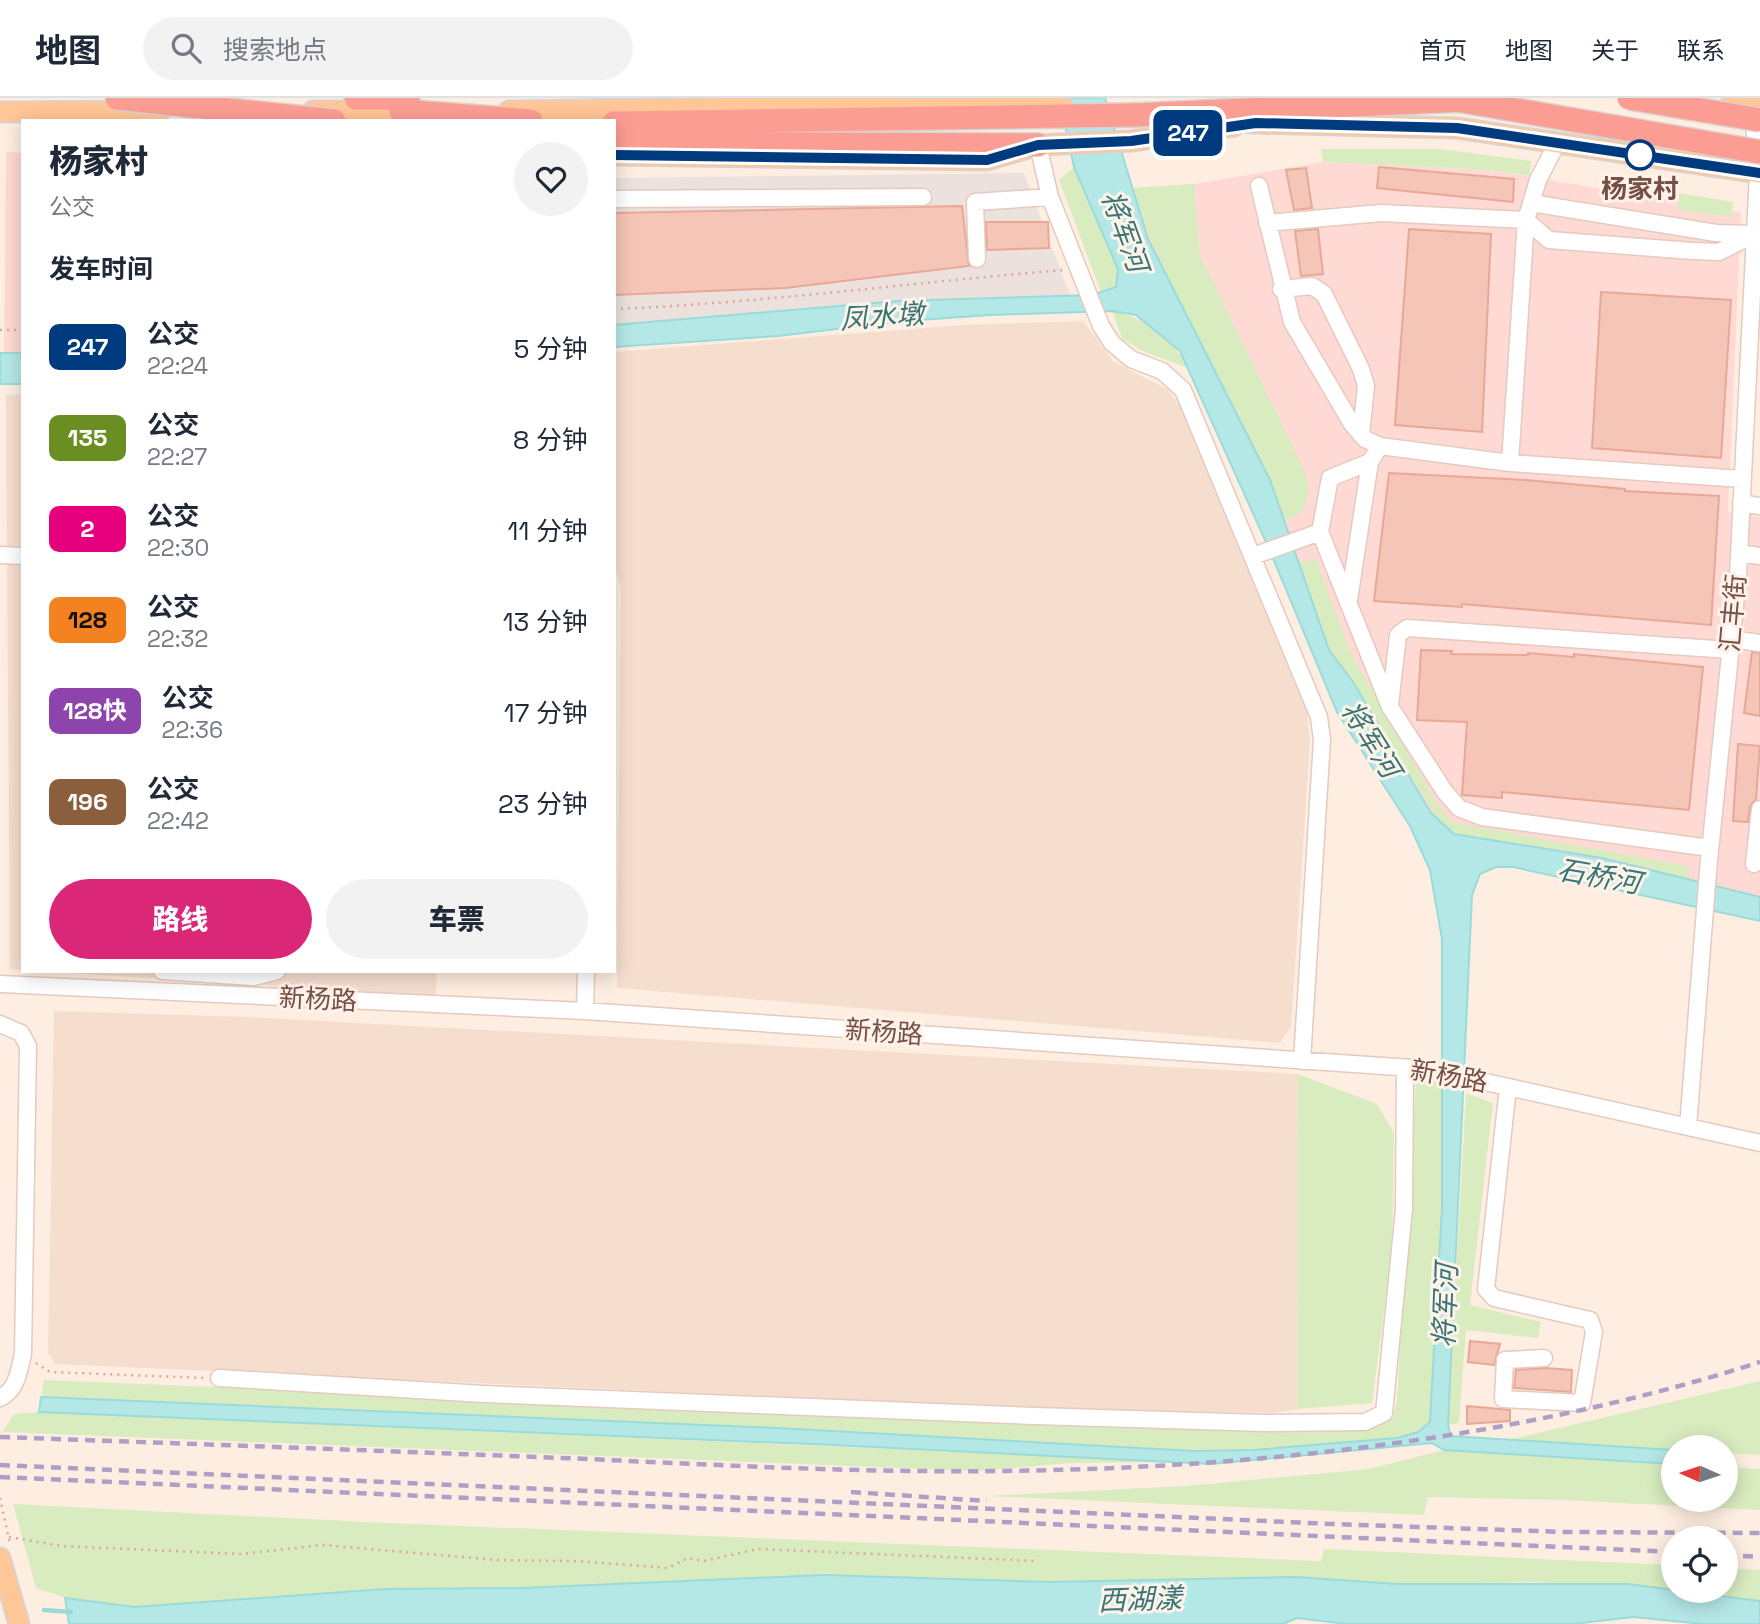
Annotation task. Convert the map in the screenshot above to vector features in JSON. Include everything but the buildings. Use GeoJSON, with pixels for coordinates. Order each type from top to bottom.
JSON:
{"type":"FeatureCollection","features":[{"type":"Feature","properties":{"kind":"highway"},"geometry":{"type":"LineString","coordinates":[[117,98],[315,119]]}},
{"type":"Feature","properties":{"kind":"highway"},"geometry":{"type":"LineString","coordinates":[[356,98],[515,119]]}},
{"type":"Feature","properties":{"kind":"highway"},"geometry":{"type":"LineString","coordinates":[[1629,98],[1751,104]]}},
{"type":"Feature","properties":{"kind":"highway"},"geometry":{"type":"LineString","coordinates":[[616,123],[1150,115],[1452,99],[1759,166]]}},
{"type":"Feature","properties":{"kind":"highway"},"geometry":{"type":"LineString","coordinates":[[616,143],[1028,145]]}},
{"type":"Feature","properties":{"kind":"main road"},"geometry":{"type":"LineString","coordinates":[[0,112],[404,105],[1018,103],[1131,110],[1256,123],[1457,128],[1557,143],[1759,166]]}},
{"type":"Feature","properties":{"kind":"main road"},"geometry":{"type":"LineString","coordinates":[[0,119],[21,124]]}},
{"type":"Feature","properties":{"kind":"main road"},"geometry":{"type":"LineString","coordinates":[[616,155],[987,160],[1028,145],[1131,141],[1256,123]]}},
{"type":"Feature","properties":{"kind":"main road"},"geometry":{"type":"LineString","coordinates":[[0,1558],[19,1624]]}},
{"type":"Feature","properties":{"kind":"street"},"geometry":{"type":"LineString","coordinates":[[1256,123],[1261,98]]}},
{"type":"Feature","properties":{"kind":"street","name":"汇丰街"},"geometry":{"type":"LineString","coordinates":[[1688,1127],[1704,911],[1739,554],[1759,166],[1751,104]]}},
{"type":"Feature","properties":{"kind":"street"},"geometry":{"type":"LineString","coordinates":[[1510,463],[1526,220],[1538,180],[1557,143]]}},
{"type":"Feature","properties":{"kind":"street"},"geometry":{"type":"LineString","coordinates":[[1028,145],[1101,326],[1112,342],[1131,359],[1162,371],[1183,390],[1319,717],[1322,740],[1302,1061]]}},
{"type":"Feature","properties":{"kind":"street"},"geometry":{"type":"LineString","coordinates":[[1259,186],[1281,289],[1292,322],[1361,435],[1380,446],[1510,463],[1742,479]]}},
{"type":"Feature","properties":{"kind":"street"},"geometry":{"type":"LineString","coordinates":[[616,198],[923,197]]}},
{"type":"Feature","properties":{"kind":"street"},"geometry":{"type":"LineString","coordinates":[[977,259],[975,202],[1050,197]]}},
{"type":"Feature","properties":{"kind":"street"},"geometry":{"type":"LineString","coordinates":[[1531,203],[1716,233],[1755,234]]}},
{"type":"Feature","properties":{"kind":"street"},"geometry":{"type":"LineString","coordinates":[[1267,223],[1381,213],[1526,220],[1549,240],[1719,252],[1755,234]]}},
{"type":"Feature","properties":{"kind":"street"},"geometry":{"type":"LineString","coordinates":[[1281,289],[1312,286],[1324,294],[1361,369],[1366,386],[1361,435]]}},
{"type":"Feature","properties":{"kind":"street"},"geometry":{"type":"LineString","coordinates":[[1348,602],[1370,462],[1380,446]]}},
{"type":"Feature","properties":{"kind":"street"},"geometry":{"type":"LineString","coordinates":[[1370,462],[1330,478],[1320,532],[1390,707],[1444,792],[1459,808],[1482,817],[1710,848]]}},
{"type":"Feature","properties":{"kind":"street"},"geometry":{"type":"LineString","coordinates":[[1741,503],[1760,506]]}},
{"type":"Feature","properties":{"kind":"street"},"geometry":{"type":"LineString","coordinates":[[1253,556],[1320,532]]}},
{"type":"Feature","properties":{"kind":"street"},"geometry":{"type":"LineString","coordinates":[[1739,554],[1760,556]]}},
{"type":"Feature","properties":{"kind":"street"},"geometry":{"type":"LineString","coordinates":[[0,555],[21,556]]}},
{"type":"Feature","properties":{"kind":"street"},"geometry":{"type":"LineString","coordinates":[[1390,707],[1398,635],[1408,628],[1731,645],[1760,643]]}},
{"type":"Feature","properties":{"kind":"street"},"geometry":{"type":"LineString","coordinates":[[1754,864],[1760,809]]}},
{"type":"Feature","properties":{"kind":"street"},"geometry":{"type":"LineString","coordinates":[[193,973],[254,977],[269,973]]}},
{"type":"Feature","properties":{"kind":"street"},"geometry":{"type":"LineString","coordinates":[[585,1011],[586,973]]}},
{"type":"Feature","properties":{"kind":"street","name":"新杨路"},"geometry":{"type":"LineString","coordinates":[[0,984],[585,1011],[1405,1068],[1438,1071],[1760,1143]]}},
{"type":"Feature","properties":{"kind":"street"},"geometry":{"type":"LineString","coordinates":[[0,1024],[22,1034],[28,1046],[23,1354],[17,1379],[8,1394],[0,1398]]}},
{"type":"Feature","properties":{"kind":"street"},"geometry":{"type":"LineString","coordinates":[[219,1378],[497,1394],[1020,1416],[1265,1423],[1364,1422],[1384,1413],[1404,1209],[1405,1068]]}},
{"type":"Feature","properties":{"kind":"street"},"geometry":{"type":"LineString","coordinates":[[1508,1087],[1486,1289],[1494,1298],[1590,1320],[1594,1332],[1582,1403],[1503,1399],[1505,1360],[1544,1358]]}},
{"type":"Feature","properties":{"kind":"path"},"geometry":{"type":"LineString","coordinates":[[616,309],[724,304],[905,287],[948,279],[1079,273]]}},
{"type":"Feature","properties":{"kind":"path"},"geometry":{"type":"LineString","coordinates":[[0,330],[21,330]]}},
{"type":"Feature","properties":{"kind":"path"},"geometry":{"type":"LineString","coordinates":[[23,1354],[50,1372],[219,1378]]}},
{"type":"Feature","properties":{"kind":"path"},"geometry":{"type":"LineString","coordinates":[[9,1537],[61,1546],[242,1554],[323,1545],[496,1560],[576,1561],[668,1569],[688,1558],[704,1561],[758,1549],[1037,1561]]}},
{"type":"Feature","properties":{"kind":"shaded area"},"geometry":{"type":"Polygon","coordinates":[[[6,152],[21,153],[21,353],[4,353],[6,152]]]}},
{"type":"Feature","properties":{"kind":"shaded area"},"geometry":{"type":"Polygon","coordinates":[[[1323,162],[1490,170],[1741,212],[1728,512],[1760,517],[1760,897],[1453,834],[1431,813],[1320,621],[1270,480],[1210,355],[1163,271],[1148,239],[1132,188],[1194,184],[1323,162]]]}},
{"type":"Feature","properties":{"kind":"shaded area"},"geometry":{"type":"Polygon","coordinates":[[[1024,173],[1070,295],[898,301],[616,325],[616,178],[1024,173]]]}},
{"type":"Feature","properties":{"kind":"shaded area"},"geometry":{"type":"Polygon","coordinates":[[[1083,321],[1113,361],[1168,390],[1179,405],[1307,713],[1310,742],[1291,1027],[1280,1043],[617,988],[621,588],[616,569],[616,352],[961,325],[1083,321]]]}},
{"type":"Feature","properties":{"kind":"shaded area"},"geometry":{"type":"Polygon","coordinates":[[[21,394],[21,970],[10,969],[6,395],[21,394]]]}},
{"type":"Feature","properties":{"kind":"shaded area"},"geometry":{"type":"Polygon","coordinates":[[[69,973],[437,973],[436,996],[69,973]]]}},
{"type":"Feature","properties":{"kind":"shaded area"},"geometry":{"type":"Polygon","coordinates":[[[54,1011],[249,1017],[1298,1074],[1297,1409],[1275,1413],[1009,1407],[55,1364],[48,1353],[54,1011]]]}},
{"type":"Feature","properties":{"kind":"green space"},"geometry":{"type":"Polygon","coordinates":[[[1321,149],[1440,149],[1531,161],[1530,176],[1490,170],[1323,162],[1321,149]]]}},
{"type":"Feature","properties":{"kind":"green space"},"geometry":{"type":"Polygon","coordinates":[[[1074,167],[1118,269],[1116,286],[1101,292],[1059,180],[1074,167]]]}},
{"type":"Feature","properties":{"kind":"green space"},"geometry":{"type":"Polygon","coordinates":[[[1194,184],[1200,255],[1306,474],[1309,493],[1302,512],[1285,521],[1249,436],[1166,273],[1132,188],[1194,184]]]}},
{"type":"Feature","properties":{"kind":"green space"},"geometry":{"type":"Polygon","coordinates":[[[1679,193],[1733,202],[1732,217],[1678,210],[1679,193]]]}},
{"type":"Feature","properties":{"kind":"green space"},"geometry":{"type":"Polygon","coordinates":[[[1112,311],[1136,318],[1157,330],[1174,347],[1188,368],[1140,350],[1122,338],[1112,311]]]}},
{"type":"Feature","properties":{"kind":"green space"},"geometry":{"type":"Polygon","coordinates":[[[1316,559],[1352,656],[1438,805],[1452,822],[1688,866],[1689,879],[1602,858],[1453,834],[1441,823],[1329,650],[1299,563],[1316,559]]]}},
{"type":"Feature","properties":{"kind":"green space"},"geometry":{"type":"Polygon","coordinates":[[[1298,1074],[1377,1104],[1394,1133],[1392,1251],[1372,1403],[1297,1409],[1298,1074]]]}},
{"type":"Feature","properties":{"kind":"green space"},"geometry":{"type":"Polygon","coordinates":[[[1416,1079],[1442,1081],[1436,1337],[1430,1422],[1418,1432],[1397,1438],[1253,1450],[1194,1451],[41,1397],[44,1380],[1273,1431],[1377,1427],[1393,1417],[1397,1400],[1416,1079]]]}},
{"type":"Feature","properties":{"kind":"green space"},"geometry":{"type":"Polygon","coordinates":[[[1466,1093],[1493,1103],[1470,1305],[1541,1322],[1538,1338],[1466,1330],[1459,1423],[1448,1425],[1466,1093]]]}},
{"type":"Feature","properties":{"kind":"green space"},"geometry":{"type":"Polygon","coordinates":[[[1760,1381],[1760,1455],[1738,1454],[1738,1435],[1661,1435],[1661,1449],[1508,1440],[1760,1381]]]}},
{"type":"Feature","properties":{"kind":"green space"},"geometry":{"type":"Polygon","coordinates":[[[39,1412],[1186,1462],[1071,1463],[977,1471],[3,1432],[14,1414],[39,1412]]]}},
{"type":"Feature","properties":{"kind":"green space"},"geometry":{"type":"Polygon","coordinates":[[[1444,1450],[1661,1463],[1661,1505],[1428,1497],[1424,1515],[985,1496],[1186,1486],[1369,1469],[1444,1450]]]}},
{"type":"Feature","properties":{"kind":"green space"},"geometry":{"type":"Polygon","coordinates":[[[1738,1468],[1760,1469],[1760,1510],[1738,1509],[1738,1468]]]}},
{"type":"Feature","properties":{"kind":"green space"},"geometry":{"type":"Polygon","coordinates":[[[13,1504],[365,1522],[1321,1561],[1324,1549],[1661,1564],[1661,1587],[1535,1582],[1396,1584],[1296,1577],[1051,1582],[823,1575],[523,1588],[385,1589],[134,1607],[66,1598],[36,1588],[13,1504]]]}},
{"type":"Feature","properties":{"kind":"green space"},"geometry":{"type":"Polygon","coordinates":[[[1738,1569],[1760,1570],[1760,1601],[1738,1597],[1738,1569]]]}},
{"type":"Feature","properties":{"kind":"water"},"geometry":{"type":"Polygon","coordinates":[[[1059,98],[1105,98],[1148,239],[1270,480],[1329,650],[1353,682],[1431,813],[1454,834],[1602,858],[1760,897],[1760,921],[1513,867],[1496,867],[1480,874],[1472,895],[1448,1425],[1451,1436],[1661,1449],[1661,1463],[1444,1450],[1432,1443],[1211,1464],[832,1445],[39,1412],[41,1397],[777,1428],[1194,1451],[1253,1450],[1397,1438],[1418,1432],[1430,1422],[1442,1208],[1442,939],[1430,870],[1410,826],[1337,712],[1270,551],[1180,351],[1136,315],[1112,311],[905,321],[778,336],[616,347],[616,325],[898,301],[1092,295],[1116,287],[1118,269],[1074,167],[1059,98]]]}},
{"type":"Feature","properties":{"kind":"water"},"geometry":{"type":"Polygon","coordinates":[[[0,353],[21,353],[21,384],[0,384],[0,353]]]}},
{"type":"Feature","properties":{"kind":"water"},"geometry":{"type":"Polygon","coordinates":[[[823,1575],[1051,1582],[1296,1577],[1396,1584],[1628,1584],[1661,1588],[1661,1603],[1738,1603],[1738,1598],[1760,1601],[1760,1624],[1703,1624],[1633,1617],[1573,1624],[1346,1624],[1297,1618],[1283,1624],[69,1624],[65,1598],[134,1607],[385,1589],[523,1588],[823,1575]]]}},
{"type":"Feature","properties":{"kind":"waterway","name":"西湖漾"},"geometry":{"type":"LineString","coordinates":[[44,1610],[71,1612]]}},
{"type":"Feature","properties":{"kind":"railway"},"geometry":{"type":"LineString","coordinates":[[0,1437],[834,1469],[1022,1471],[1128,1467],[1236,1461],[1449,1435],[1555,1416],[1659,1391],[1760,1362]]}},
{"type":"Feature","properties":{"kind":"railway"},"geometry":{"type":"LineString","coordinates":[[0,1465],[1333,1524],[1566,1532],[1760,1533]]}},
{"type":"Feature","properties":{"kind":"railway"},"geometry":{"type":"LineString","coordinates":[[0,1477],[1661,1551]]}},
{"type":"Feature","properties":{"kind":"railway"},"geometry":{"type":"LineString","coordinates":[[851,1492],[987,1501]]}},
{"type":"Feature","properties":{"kind":"railway"},"geometry":{"type":"LineString","coordinates":[[1738,1556],[1760,1557]]}},
{"type":"Feature","properties":{"kind":"bus line","name":"247"},"geometry":{"type":"LineString","coordinates":[[616,155],[987,160],[1038,145],[1131,141],[1256,123],[1457,128],[1760,173]]}},
{"type":"Feature","properties":{"kind":"place","name":"杨家村"},"geometry":{"type":"Point","coordinates":[1640,155]}},
{"type":"Feature","properties":{"kind":"water label","name":"将军河"},"geometry":{"type":"Point","coordinates":[1125,231]}},
{"type":"Feature","properties":{"kind":"water label","name":"凤水墩"},"geometry":{"type":"Point","coordinates":[882,316]}},
{"type":"Feature","properties":{"kind":"water label","name":"将军河"},"geometry":{"type":"Point","coordinates":[1371,739]}},
{"type":"Feature","properties":{"kind":"water label","name":"石桥河"},"geometry":{"type":"Point","coordinates":[1599,876]}},
{"type":"Feature","properties":{"kind":"water label","name":"将军河"},"geometry":{"type":"Point","coordinates":[1445,1306]}}]}
